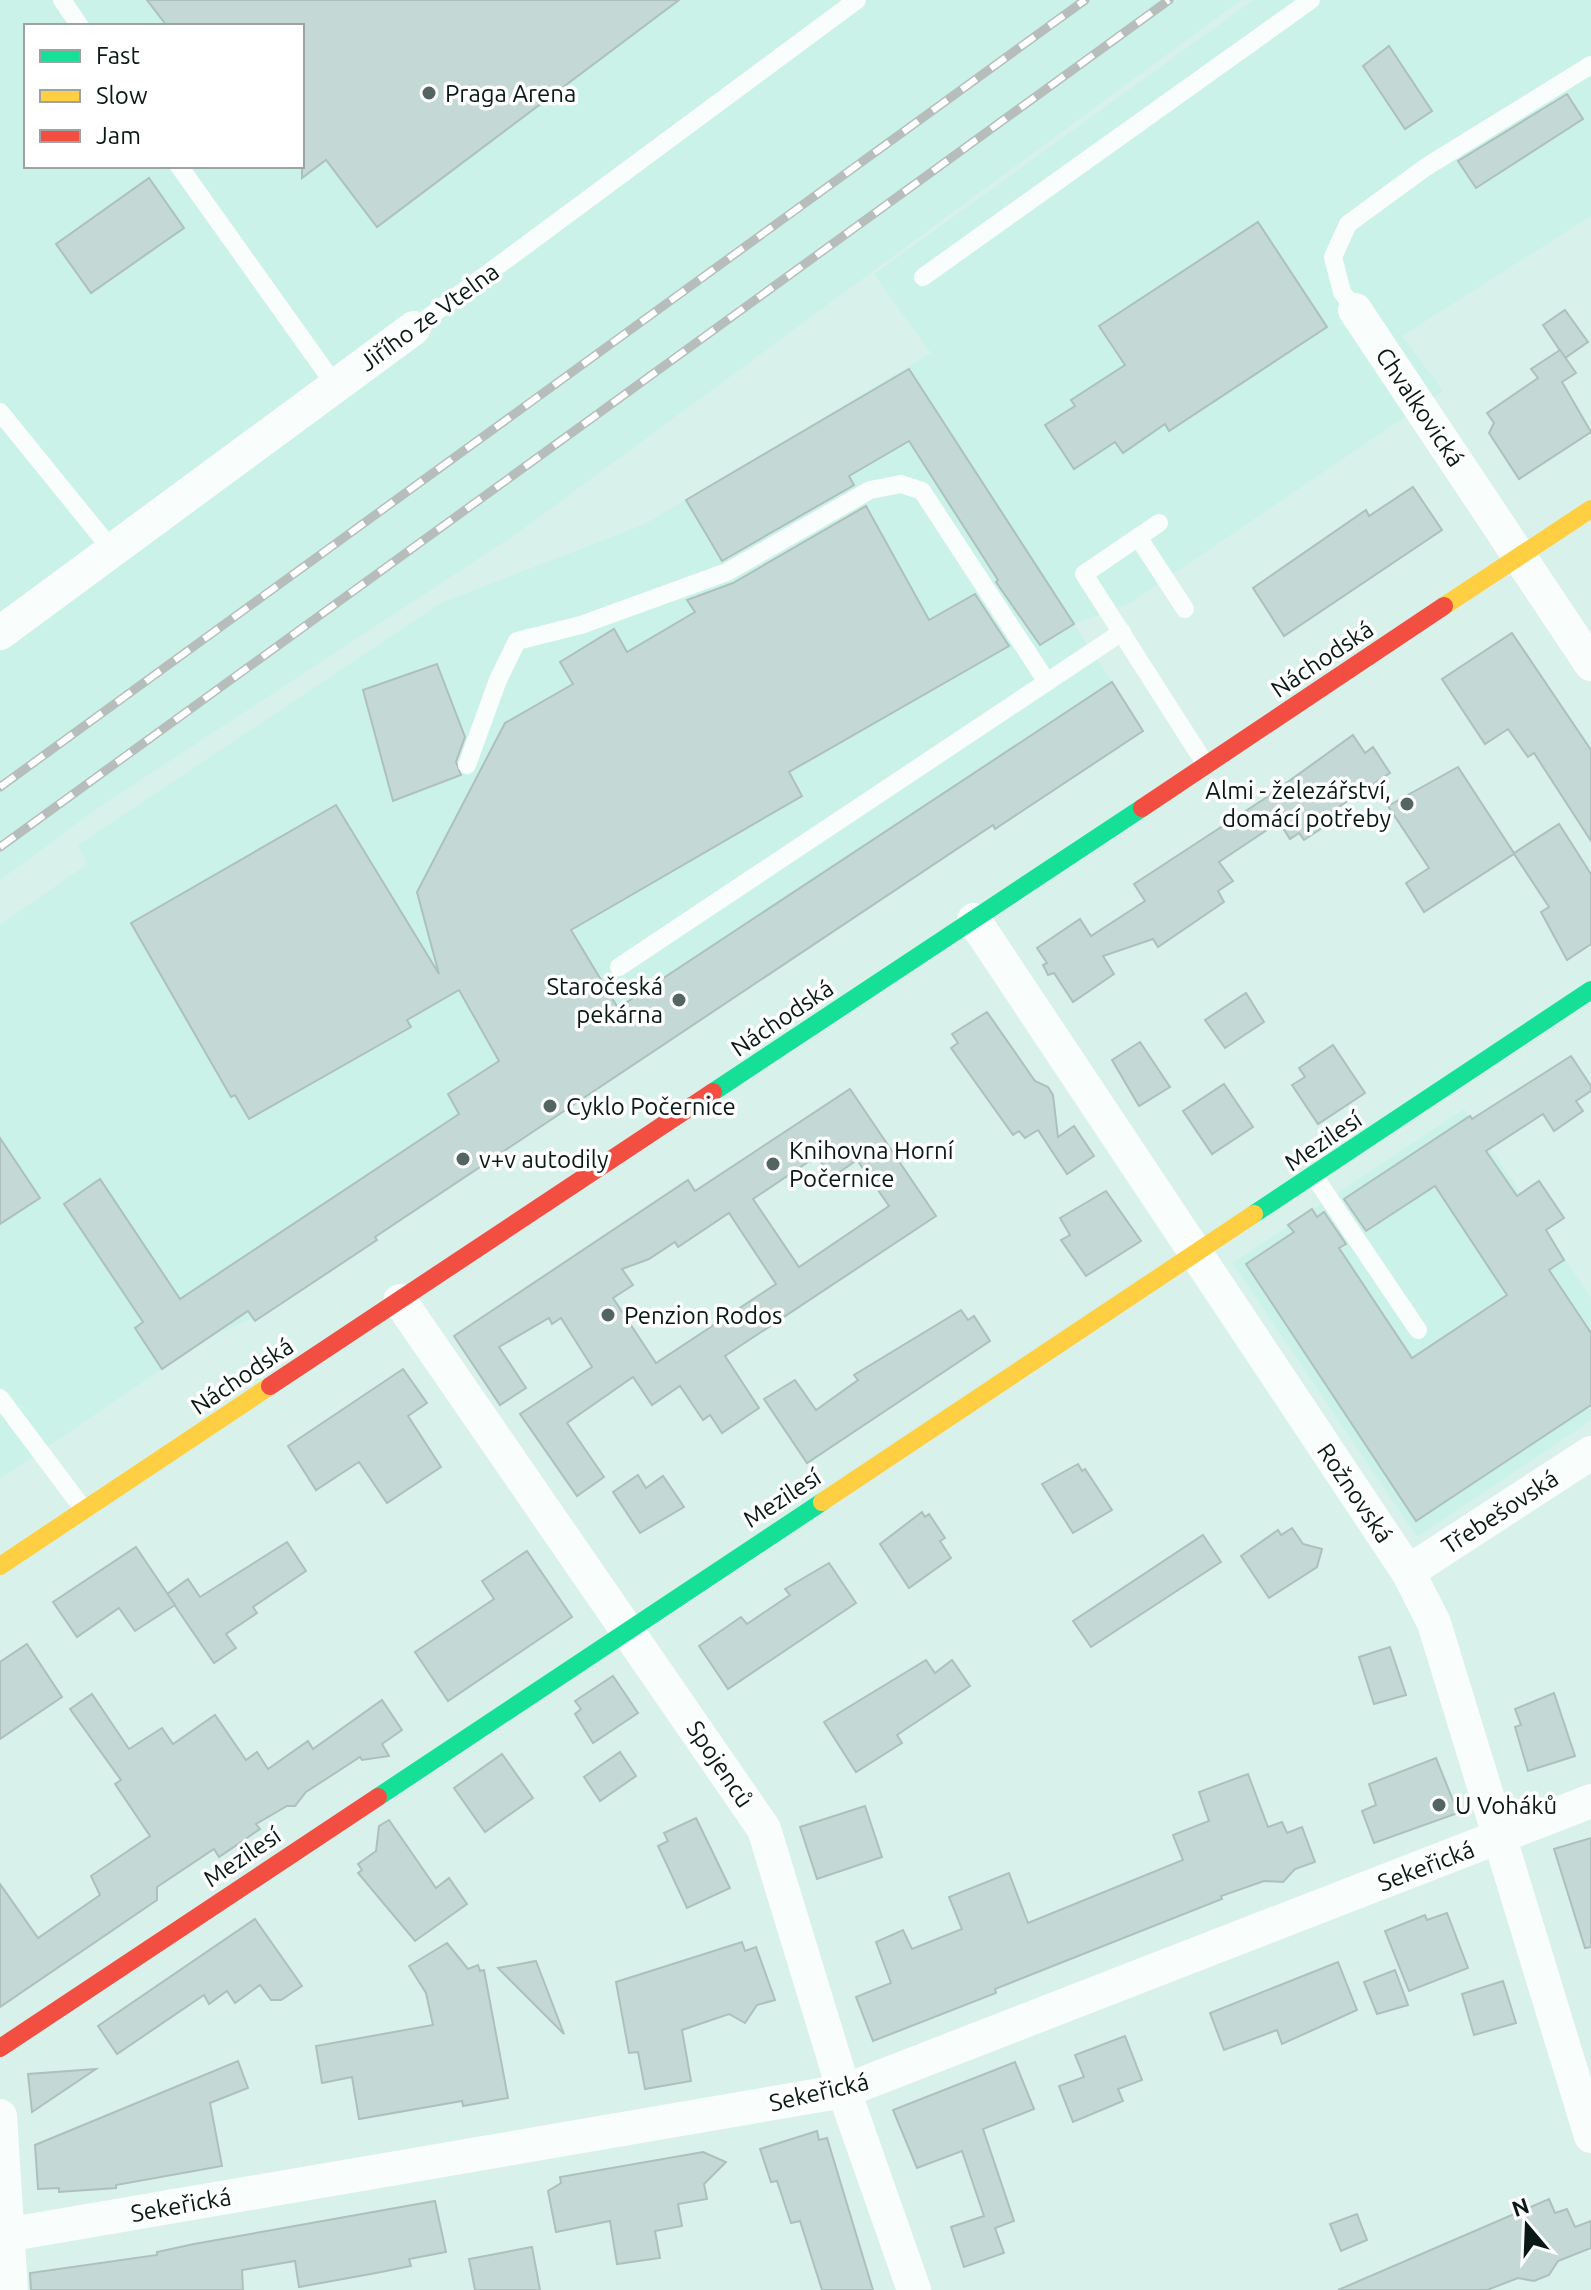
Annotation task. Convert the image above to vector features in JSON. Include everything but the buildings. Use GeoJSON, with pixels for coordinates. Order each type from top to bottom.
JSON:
{"type":"FeatureCollection","features":[{"type":"Feature","properties":{"kind":"main road","name":"Náchodská"},"geometry":{"type":"LineString","coordinates":[[0,1566],[1591,509]]}},
{"type":"Feature","properties":{"kind":"main road","name":"Mezilesí"},"geometry":{"type":"LineString","coordinates":[[0,2048],[1591,990]]}},
{"type":"Feature","properties":{"kind":"street","name":"Chvalkovická"},"geometry":{"type":"LineString","coordinates":[[1355,310],[1591,664]]}},
{"type":"Feature","properties":{"kind":"street","name":"Jiřího ze Vtelna"},"geometry":{"type":"LineString","coordinates":[[0,633],[414,328]]}},
{"type":"Feature","properties":{"kind":"street","name":"Rožnovská"},"geometry":{"type":"LineString","coordinates":[[974,920],[1408,1572],[1434,1623],[1591,2136]]}},
{"type":"Feature","properties":{"kind":"street","name":"Spojenců"},"geometry":{"type":"LineString","coordinates":[[400,1301],[764,1829],[844,2091],[914,2290]]}},
{"type":"Feature","properties":{"kind":"street","name":"Třebešovská"},"geometry":{"type":"LineString","coordinates":[[1408,1572],[1591,1453]]}},
{"type":"Feature","properties":{"kind":"street","name":"Sekeřická"},"geometry":{"type":"LineString","coordinates":[[6,2235],[844,2091],[1591,1801]]}},
{"type":"Feature","properties":{"kind":"street"},"geometry":{"type":"LineString","coordinates":[[0,2116],[11,2290]]}},
{"type":"Feature","properties":{"kind":"lane"},"geometry":{"type":"LineString","coordinates":[[62,0],[79,24]]}},
{"type":"Feature","properties":{"kind":"lane","name":"Jiřího ze Vtelna"},"geometry":{"type":"LineString","coordinates":[[414,328],[857,0]]}},
{"type":"Feature","properties":{"kind":"lane"},"geometry":{"type":"LineString","coordinates":[[923,277],[1311,0]]}},
{"type":"Feature","properties":{"kind":"lane","name":"Chvalkovická"},"geometry":{"type":"LineString","coordinates":[[1355,310],[1342,292],[1333,257],[1348,224],[1426,167],[1591,65]]}},
{"type":"Feature","properties":{"kind":"lane"},"geometry":{"type":"LineString","coordinates":[[180,168],[335,385]]}},
{"type":"Feature","properties":{"kind":"lane"},"geometry":{"type":"LineString","coordinates":[[0,412],[112,550]]}},
{"type":"Feature","properties":{"kind":"lane"},"geometry":{"type":"LineString","coordinates":[[467,765],[517,641],[581,625],[727,572],[870,490],[901,484],[922,491],[1047,682]]}},
{"type":"Feature","properties":{"kind":"lane"},"geometry":{"type":"LineString","coordinates":[[1159,523],[1084,574],[1206,765]]}},
{"type":"Feature","properties":{"kind":"lane"},"geometry":{"type":"LineString","coordinates":[[1138,537],[1185,609]]}},
{"type":"Feature","properties":{"kind":"lane"},"geometry":{"type":"LineString","coordinates":[[619,967],[1122,632]]}},
{"type":"Feature","properties":{"kind":"lane"},"geometry":{"type":"LineString","coordinates":[[1314,1176],[1418,1330]]}},
{"type":"Feature","properties":{"kind":"lane"},"geometry":{"type":"LineString","coordinates":[[0,1398],[84,1510]]}},
{"type":"Feature","properties":{"kind":"shaded area"},"geometry":{"type":"Polygon","coordinates":[[[0,0],[1241,0],[519,532],[98,808],[0,880],[0,0]]]}},
{"type":"Feature","properties":{"kind":"shaded area"},"geometry":{"type":"Polygon","coordinates":[[[1253,0],[1591,0],[1591,216],[1402,336],[1443,391],[1130,603],[1074,624],[1112,682],[224,1271],[253,1318],[206,1339],[0,1479],[0,925],[87,864],[78,845],[441,603],[645,524],[931,353],[874,274],[1253,0]]]}},
{"type":"Feature","properties":{"kind":"shaded area"},"geometry":{"type":"Polygon","coordinates":[[[1464,1109],[1591,1298],[1591,1420],[1417,1537],[1233,1263],[1464,1109]]]}},
{"type":"Feature","properties":{"kind":"railway"},"geometry":{"type":"LineString","coordinates":[[0,787],[1085,0]]}},
{"type":"Feature","properties":{"kind":"railway"},"geometry":{"type":"LineString","coordinates":[[0,847],[1169,0]]}},
{"type":"Feature","properties":{"kind":"traffic: fast"},"geometry":{"type":"LineString","coordinates":[[713,1092],[1142,808]]}},
{"type":"Feature","properties":{"kind":"traffic: fast"},"geometry":{"type":"LineString","coordinates":[[1254,1214],[1591,990]]}},
{"type":"Feature","properties":{"kind":"traffic: fast"},"geometry":{"type":"LineString","coordinates":[[378,1797],[822,1502]]}},
{"type":"Feature","properties":{"kind":"traffic: slow"},"geometry":{"type":"LineString","coordinates":[[1444,606],[1591,509]]}},
{"type":"Feature","properties":{"kind":"traffic: slow"},"geometry":{"type":"LineString","coordinates":[[822,1502],[1254,1214]]}},
{"type":"Feature","properties":{"kind":"traffic: slow"},"geometry":{"type":"LineString","coordinates":[[0,1566],[270,1386]]}},
{"type":"Feature","properties":{"kind":"traffic: jam"},"geometry":{"type":"LineString","coordinates":[[1142,808],[1444,606]]}},
{"type":"Feature","properties":{"kind":"traffic: jam"},"geometry":{"type":"LineString","coordinates":[[270,1386],[713,1092]]}},
{"type":"Feature","properties":{"kind":"traffic: jam"},"geometry":{"type":"LineString","coordinates":[[0,2048],[378,1797]]}},
{"type":"Feature","properties":{"kind":"place","name":"Praga Arena"},"geometry":{"type":"Point","coordinates":[429,93]}},
{"type":"Feature","properties":{"kind":"place","name":"Almi - železářství, domácí potřeby"},"geometry":{"type":"Point","coordinates":[1407,804]}},
{"type":"Feature","properties":{"kind":"place","name":"Staročeská pekárna"},"geometry":{"type":"Point","coordinates":[679,1000]}},
{"type":"Feature","properties":{"kind":"place","name":"Cyklo Počernice"},"geometry":{"type":"Point","coordinates":[550,1106]}},
{"type":"Feature","properties":{"kind":"place","name":"v+v autodily"},"geometry":{"type":"Point","coordinates":[463,1159]}},
{"type":"Feature","properties":{"kind":"place","name":"Knihovna Horní Počernice"},"geometry":{"type":"Point","coordinates":[773,1164]}},
{"type":"Feature","properties":{"kind":"place","name":"Penzion Rodos"},"geometry":{"type":"Point","coordinates":[608,1315]}},
{"type":"Feature","properties":{"kind":"place","name":"U Voháků"},"geometry":{"type":"Point","coordinates":[1439,1805]}}]}
